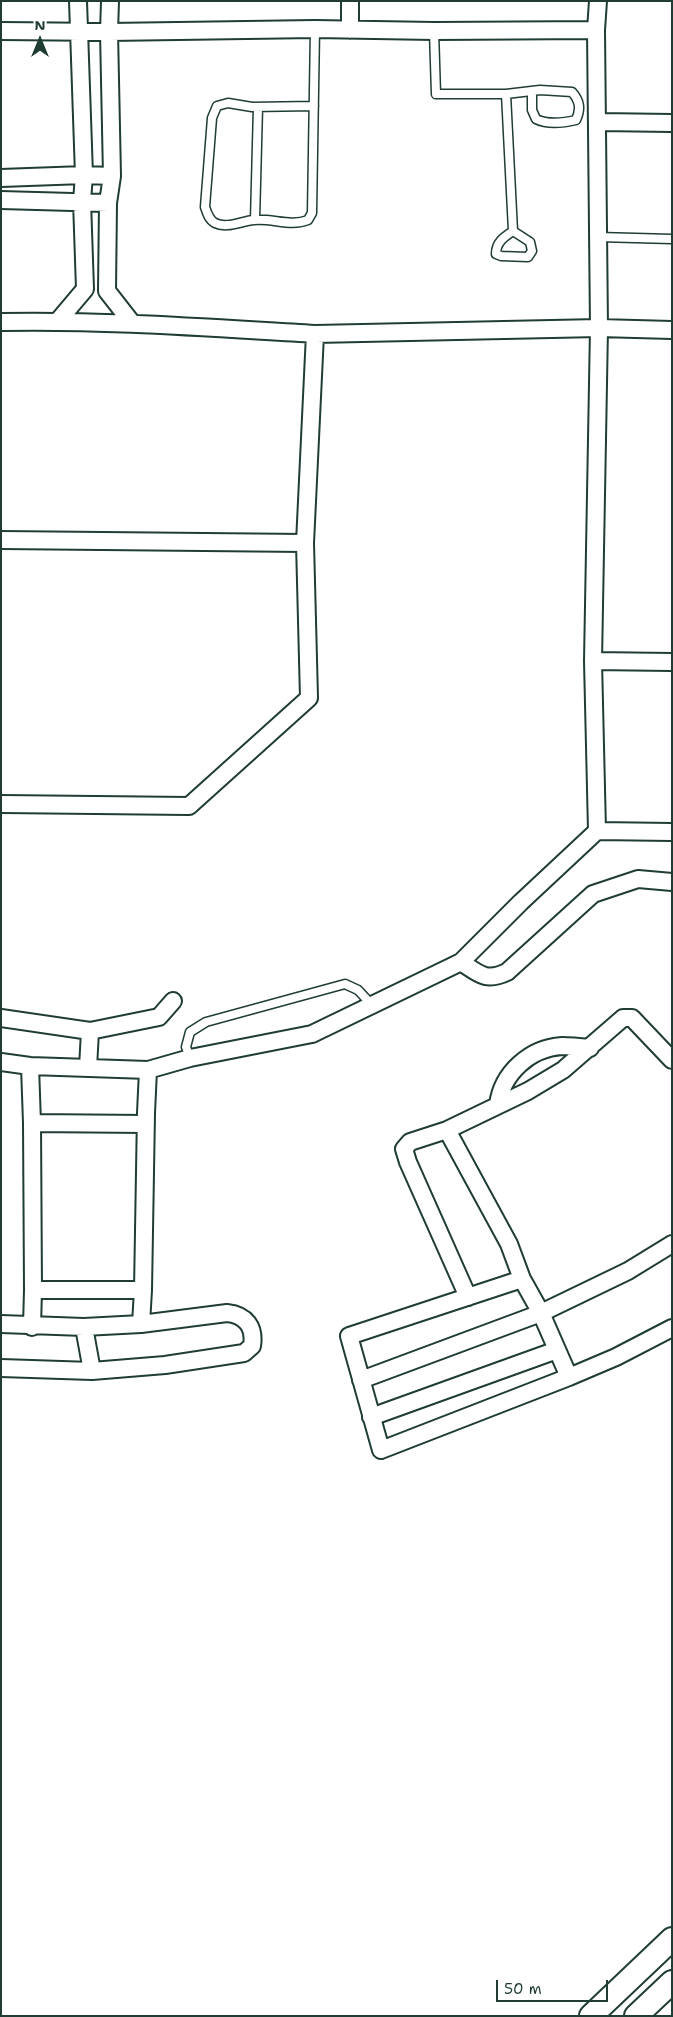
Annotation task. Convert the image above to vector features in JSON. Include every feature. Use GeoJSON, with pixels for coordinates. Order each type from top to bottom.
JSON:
{"type":"FeatureCollection","features":[{"type":"Feature","properties":{"kind":"main road"},"geometry":{"type":"LineString","coordinates":[[591,2016],[672,1939]]}},
{"type":"Feature","properties":{"kind":"main road"},"geometry":{"type":"LineString","coordinates":[[636,2016],[672,1982]]}},
{"type":"Feature","properties":{"kind":"street"},"geometry":{"type":"LineString","coordinates":[[58,321],[85,289],[82,201],[84,175],[78,1]]}},
{"type":"Feature","properties":{"kind":"street"},"geometry":{"type":"LineString","coordinates":[[110,1],[108,32],[112,176],[108,203],[107,290],[132,323]]}},
{"type":"Feature","properties":{"kind":"street"},"geometry":{"type":"LineString","coordinates":[[350,1],[350,30]]}},
{"type":"Feature","properties":{"kind":"street"},"geometry":{"type":"LineString","coordinates":[[597,831],[593,661],[599,328],[596,30],[598,1]]}},
{"type":"Feature","properties":{"kind":"street"},"geometry":{"type":"LineString","coordinates":[[1,31],[596,30]]}},
{"type":"Feature","properties":{"kind":"street"},"geometry":{"type":"LineString","coordinates":[[598,122],[672,123]]}},
{"type":"Feature","properties":{"kind":"street"},"geometry":{"type":"LineString","coordinates":[[1,178],[84,175],[112,176]]}},
{"type":"Feature","properties":{"kind":"street"},"geometry":{"type":"LineString","coordinates":[[1,200],[108,203]]}},
{"type":"Feature","properties":{"kind":"street"},"geometry":{"type":"LineString","coordinates":[[85,289],[107,290]]}},
{"type":"Feature","properties":{"kind":"street"},"geometry":{"type":"LineString","coordinates":[[1,322],[132,323],[315,334],[599,328],[672,330]]}},
{"type":"Feature","properties":{"kind":"street"},"geometry":{"type":"LineString","coordinates":[[1,804],[189,806],[309,698],[305,543],[315,334]]}},
{"type":"Feature","properties":{"kind":"street"},"geometry":{"type":"LineString","coordinates":[[1,540],[305,543]]}},
{"type":"Feature","properties":{"kind":"street"},"geometry":{"type":"LineString","coordinates":[[593,661],[672,662]]}},
{"type":"Feature","properties":{"kind":"street"},"geometry":{"type":"LineString","coordinates":[[1,1062],[30,1066],[148,1070],[190,1058],[312,1034],[461,962],[521,902],[597,831],[672,832]]}},
{"type":"Feature","properties":{"kind":"street"},"geometry":{"type":"LineString","coordinates":[[461,962],[483,977],[496,977],[507,972],[593,894],[638,878],[672,882]]}},
{"type":"Feature","properties":{"kind":"street"},"geometry":{"type":"LineString","coordinates":[[1,1018],[90,1031],[159,1017],[173,1001]]}},
{"type":"Feature","properties":{"kind":"street"},"geometry":{"type":"LineString","coordinates":[[468,1296],[408,1162],[404,1149],[410,1142],[447,1130],[528,1091],[563,1070],[623,1018],[632,1018],[672,1060]]}},
{"type":"Feature","properties":{"kind":"street"},"geometry":{"type":"LineString","coordinates":[[88,1068],[90,1031]]}},
{"type":"Feature","properties":{"kind":"street"},"geometry":{"type":"LineString","coordinates":[[498,1105],[504,1084],[516,1066],[541,1050],[562,1046],[590,1048]]}},
{"type":"Feature","properties":{"kind":"street"},"geometry":{"type":"LineString","coordinates":[[30,1066],[32,1123],[32,1327]]}},
{"type":"Feature","properties":{"kind":"street"},"geometry":{"type":"LineString","coordinates":[[142,1324],[148,1070]]}},
{"type":"Feature","properties":{"kind":"street"},"geometry":{"type":"LineString","coordinates":[[32,1123],[146,1124]]}},
{"type":"Feature","properties":{"kind":"street"},"geometry":{"type":"LineString","coordinates":[[447,1130],[510,1244],[522,1279],[541,1313],[569,1377]]}},
{"type":"Feature","properties":{"kind":"street"},"geometry":{"type":"LineString","coordinates":[[361,1380],[541,1313],[628,1271],[672,1244]]}},
{"type":"Feature","properties":{"kind":"street"},"geometry":{"type":"LineString","coordinates":[[522,1279],[348,1336],[381,1450],[569,1377],[616,1357],[672,1328]]}},
{"type":"Feature","properties":{"kind":"street"},"geometry":{"type":"LineString","coordinates":[[33,1290],[143,1290]]}},
{"type":"Feature","properties":{"kind":"street"},"geometry":{"type":"LineString","coordinates":[[1,1324],[32,1327],[84,1327],[142,1324],[227,1313],[239,1314],[247,1321],[253,1338],[252,1346],[244,1353],[165,1364],[92,1371],[1,1368]]}},
{"type":"Feature","properties":{"kind":"street"},"geometry":{"type":"LineString","coordinates":[[84,1327],[92,1371]]}},
{"type":"Feature","properties":{"kind":"street"},"geometry":{"type":"LineString","coordinates":[[372,1417],[557,1350]]}},
{"type":"Feature","properties":{"kind":"lane"},"geometry":{"type":"LineString","coordinates":[[314,106],[258,107],[228,103],[217,106],[213,113],[205,207],[208,216],[215,223],[228,226],[255,220],[300,224],[308,220],[312,213],[314,106],[315,29]]}},
{"type":"Feature","properties":{"kind":"lane"},"geometry":{"type":"LineString","coordinates":[[434,31],[436,94],[506,94],[532,91],[572,92],[577,98],[580,111],[576,120],[543,122],[536,119],[532,110],[532,91]]}},
{"type":"Feature","properties":{"kind":"lane"},"geometry":{"type":"LineString","coordinates":[[506,94],[513,231]]}},
{"type":"Feature","properties":{"kind":"lane"},"geometry":{"type":"LineString","coordinates":[[255,220],[258,107]]}},
{"type":"Feature","properties":{"kind":"lane"},"geometry":{"type":"LineString","coordinates":[[513,231],[530,242],[532,251],[528,256],[502,256],[496,254],[496,248],[502,238],[513,231]]}},
{"type":"Feature","properties":{"kind":"lane"},"geometry":{"type":"LineString","coordinates":[[598,237],[672,238]]}},
{"type":"Feature","properties":{"kind":"lane"},"geometry":{"type":"LineString","coordinates":[[190,1058],[186,1047],[190,1032],[206,1022],[328,987],[345,984],[358,990],[372,1005]]}}]}
